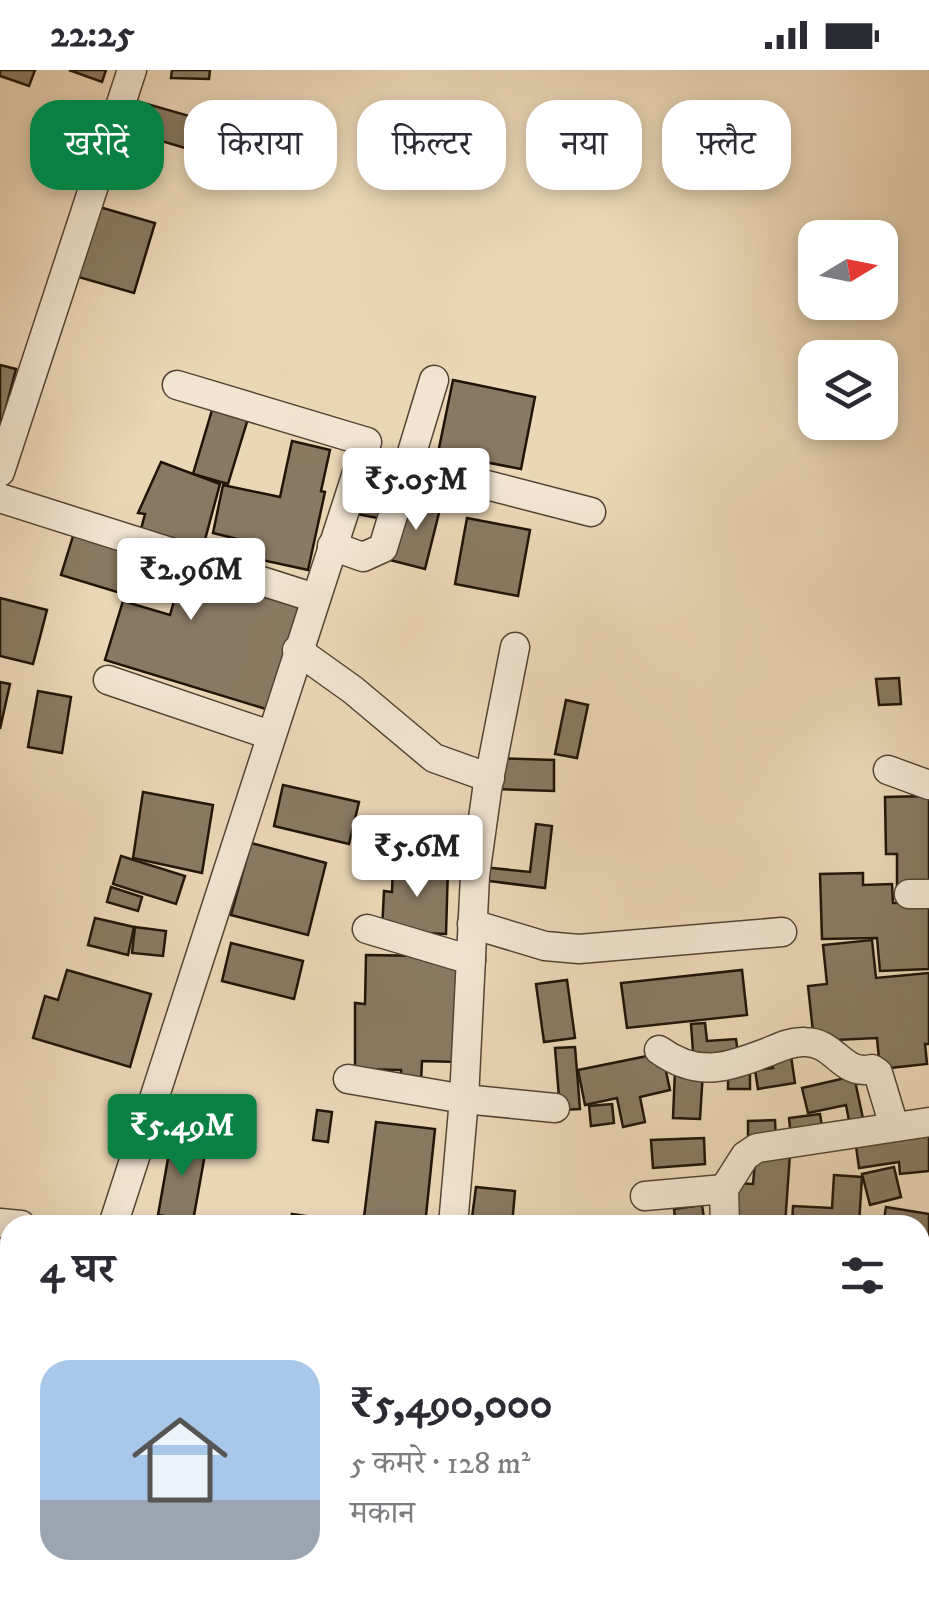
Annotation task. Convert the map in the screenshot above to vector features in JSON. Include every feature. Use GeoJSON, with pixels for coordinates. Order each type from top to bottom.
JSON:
{"type":"FeatureCollection","features":[{"type":"Feature","properties":{"kind":"street"},"geometry":{"type":"LineString","coordinates":[[0,472],[132,70]]}},
{"type":"Feature","properties":{"kind":"street"},"geometry":{"type":"LineString","coordinates":[[332,546],[364,556],[383,548],[434,380]]}},
{"type":"Feature","properties":{"kind":"street"},"geometry":{"type":"LineString","coordinates":[[116,1215],[368,442],[177,385]]}},
{"type":"Feature","properties":{"kind":"street"},"geometry":{"type":"LineString","coordinates":[[409,465],[591,512]]}},
{"type":"Feature","properties":{"kind":"street"},"geometry":{"type":"LineString","coordinates":[[0,498],[315,598]]}},
{"type":"Feature","properties":{"kind":"street"},"geometry":{"type":"LineString","coordinates":[[454,1215],[475,876],[515,647]]}},
{"type":"Feature","properties":{"kind":"street"},"geometry":{"type":"LineString","coordinates":[[298,650],[434,758],[490,778]]}},
{"type":"Feature","properties":{"kind":"street"},"geometry":{"type":"LineString","coordinates":[[108,680],[270,735]]}},
{"type":"Feature","properties":{"kind":"street"},"geometry":{"type":"LineString","coordinates":[[888,770],[929,785]]}},
{"type":"Feature","properties":{"kind":"street"},"geometry":{"type":"LineString","coordinates":[[472,924],[546,946],[578,949],[782,932]]}},
{"type":"Feature","properties":{"kind":"street"},"geometry":{"type":"LineString","coordinates":[[367,929],[470,960]]}},
{"type":"Feature","properties":{"kind":"street"},"geometry":{"type":"LineString","coordinates":[[659,1050],[681,1066],[699,1068],[740,1062],[791,1043],[821,1044],[849,1068],[878,1073],[894,1126]]}},
{"type":"Feature","properties":{"kind":"street"},"geometry":{"type":"LineString","coordinates":[[348,1079],[464,1099],[555,1108]]}},
{"type":"Feature","properties":{"kind":"street"},"geometry":{"type":"LineString","coordinates":[[724,1215],[724,1189],[745,1156],[757,1148],[929,1122]]}},
{"type":"Feature","properties":{"kind":"street"},"geometry":{"type":"LineString","coordinates":[[645,1196],[724,1189]]}},
{"type":"Feature","properties":{"kind":"building"},"geometry":{"type":"Polygon","coordinates":[[[0,70],[35,70],[29,86],[0,76],[0,70]]]}},
{"type":"Feature","properties":{"kind":"building"},"geometry":{"type":"Polygon","coordinates":[[[69,70],[106,70],[102,82],[69,70]]]}},
{"type":"Feature","properties":{"kind":"building"},"geometry":{"type":"Polygon","coordinates":[[[172,70],[210,70],[209,79],[171,78],[172,70]]]}},
{"type":"Feature","properties":{"kind":"building"},"geometry":{"type":"Polygon","coordinates":[[[164,109],[184,114],[184,148],[164,142],[164,109]]]}},
{"type":"Feature","properties":{"kind":"building"},"geometry":{"type":"Polygon","coordinates":[[[89,204],[155,223],[134,293],[68,274],[89,204]]]}},
{"type":"Feature","properties":{"kind":"building"},"geometry":{"type":"Polygon","coordinates":[[[0,365],[16,369],[0,431],[0,365]]]}},
{"type":"Feature","properties":{"kind":"building"},"geometry":{"type":"Polygon","coordinates":[[[453,380],[535,397],[521,469],[438,453],[453,380]]]}},
{"type":"Feature","properties":{"kind":"building"},"geometry":{"type":"Polygon","coordinates":[[[215,400],[250,412],[228,484],[193,474],[215,400]]]}},
{"type":"Feature","properties":{"kind":"building"},"geometry":{"type":"Polygon","coordinates":[[[292,441],[330,450],[308,570],[234,554],[237,539],[213,533],[223,485],[280,497],[292,441]]]}},
{"type":"Feature","properties":{"kind":"building"},"geometry":{"type":"Polygon","coordinates":[[[368,458],[399,464],[388,520],[357,514],[368,458]]]}},
{"type":"Feature","properties":{"kind":"building"},"geometry":{"type":"Polygon","coordinates":[[[161,462],[220,484],[203,547],[141,529],[145,514],[138,513],[161,462]]]}},
{"type":"Feature","properties":{"kind":"building"},"geometry":{"type":"Polygon","coordinates":[[[406,497],[441,505],[425,569],[390,560],[406,497]]]}},
{"type":"Feature","properties":{"kind":"building"},"geometry":{"type":"Polygon","coordinates":[[[467,518],[530,530],[518,596],[455,584],[467,518]]]}},
{"type":"Feature","properties":{"kind":"building"},"geometry":{"type":"Polygon","coordinates":[[[74,533],[301,602],[269,710],[105,660],[123,601],[170,615],[174,601],[132,588],[130,596],[61,575],[74,533]]]}},
{"type":"Feature","properties":{"kind":"building"},"geometry":{"type":"Polygon","coordinates":[[[0,598],[47,610],[33,664],[0,656],[0,598]]]}},
{"type":"Feature","properties":{"kind":"building"},"geometry":{"type":"Polygon","coordinates":[[[899,678],[901,704],[879,705],[876,679],[899,678]]]}},
{"type":"Feature","properties":{"kind":"building"},"geometry":{"type":"Polygon","coordinates":[[[0,682],[10,684],[0,729],[0,682]]]}},
{"type":"Feature","properties":{"kind":"building"},"geometry":{"type":"Polygon","coordinates":[[[38,691],[71,697],[62,753],[28,747],[38,691]]]}},
{"type":"Feature","properties":{"kind":"building"},"geometry":{"type":"Polygon","coordinates":[[[566,700],[588,705],[577,758],[555,754],[566,700]]]}},
{"type":"Feature","properties":{"kind":"building"},"geometry":{"type":"Polygon","coordinates":[[[496,758],[554,760],[554,791],[495,789],[496,758]]]}},
{"type":"Feature","properties":{"kind":"building"},"geometry":{"type":"Polygon","coordinates":[[[283,785],[359,802],[349,844],[274,826],[283,785]]]}},
{"type":"Feature","properties":{"kind":"building"},"geometry":{"type":"Polygon","coordinates":[[[143,792],[213,805],[202,873],[133,858],[143,792]]]}},
{"type":"Feature","properties":{"kind":"building"},"geometry":{"type":"Polygon","coordinates":[[[929,796],[929,887],[897,888],[897,854],[886,854],[885,797],[929,796]]]}},
{"type":"Feature","properties":{"kind":"building"},"geometry":{"type":"Polygon","coordinates":[[[536,824],[552,826],[545,888],[481,880],[483,867],[530,872],[536,824]]]}},
{"type":"Feature","properties":{"kind":"building"},"geometry":{"type":"Polygon","coordinates":[[[251,843],[326,863],[308,935],[231,915],[251,843]]]}},
{"type":"Feature","properties":{"kind":"building"},"geometry":{"type":"Polygon","coordinates":[[[121,856],[185,876],[176,904],[113,884],[121,856]]]}},
{"type":"Feature","properties":{"kind":"building"},"geometry":{"type":"Polygon","coordinates":[[[393,864],[448,867],[446,934],[382,931],[384,891],[392,892],[393,864]]]}},
{"type":"Feature","properties":{"kind":"building"},"geometry":{"type":"Polygon","coordinates":[[[863,873],[863,885],[892,884],[893,903],[929,902],[929,969],[880,971],[877,938],[822,939],[820,874],[863,873]]]}},
{"type":"Feature","properties":{"kind":"building"},"geometry":{"type":"Polygon","coordinates":[[[111,887],[142,897],[138,911],[107,902],[111,887]]]}},
{"type":"Feature","properties":{"kind":"building"},"geometry":{"type":"Polygon","coordinates":[[[95,918],[134,927],[128,955],[88,945],[95,918]]]}},
{"type":"Feature","properties":{"kind":"building"},"geometry":{"type":"Polygon","coordinates":[[[135,927],[166,931],[163,956],[132,953],[135,927]]]}},
{"type":"Feature","properties":{"kind":"building"},"geometry":{"type":"Polygon","coordinates":[[[872,940],[876,978],[929,973],[927,1064],[880,1069],[877,1038],[814,1041],[808,986],[827,984],[823,945],[872,940]]]}},
{"type":"Feature","properties":{"kind":"building"},"geometry":{"type":"Polygon","coordinates":[[[231,943],[303,961],[294,999],[222,981],[231,943]]]}},
{"type":"Feature","properties":{"kind":"building"},"geometry":{"type":"Polygon","coordinates":[[[366,955],[430,956],[459,962],[457,1062],[422,1061],[421,1082],[401,1082],[401,1070],[355,1069],[355,1003],[365,1004],[366,955]]]}},
{"type":"Feature","properties":{"kind":"building"},"geometry":{"type":"Polygon","coordinates":[[[67,970],[151,994],[130,1067],[33,1038],[45,996],[58,1000],[67,970]]]}},
{"type":"Feature","properties":{"kind":"building"},"geometry":{"type":"Polygon","coordinates":[[[742,970],[747,1015],[627,1028],[621,983],[742,970]]]}},
{"type":"Feature","properties":{"kind":"building"},"geometry":{"type":"Polygon","coordinates":[[[567,980],[575,1038],[544,1042],[536,984],[567,980]]]}},
{"type":"Feature","properties":{"kind":"building"},"geometry":{"type":"Polygon","coordinates":[[[705,1023],[707,1041],[736,1039],[739,1061],[694,1065],[691,1024],[705,1023]]]}},
{"type":"Feature","properties":{"kind":"building"},"geometry":{"type":"Polygon","coordinates":[[[575,1047],[580,1109],[560,1110],[555,1048],[575,1047]]]}},
{"type":"Feature","properties":{"kind":"building"},"geometry":{"type":"Polygon","coordinates":[[[790,1049],[795,1083],[758,1089],[755,1070],[773,1068],[771,1052],[790,1049]]]}},
{"type":"Feature","properties":{"kind":"building"},"geometry":{"type":"Polygon","coordinates":[[[662,1053],[670,1090],[640,1097],[645,1122],[623,1127],[617,1098],[585,1105],[578,1070],[662,1053]]]}},
{"type":"Feature","properties":{"kind":"building"},"geometry":{"type":"Polygon","coordinates":[[[750,1066],[750,1089],[728,1089],[728,1067],[750,1066]]]}},
{"type":"Feature","properties":{"kind":"building"},"geometry":{"type":"Polygon","coordinates":[[[675,1070],[703,1071],[700,1119],[673,1118],[675,1070]]]}},
{"type":"Feature","properties":{"kind":"building"},"geometry":{"type":"Polygon","coordinates":[[[854,1076],[865,1128],[851,1131],[846,1105],[808,1113],[802,1088],[854,1076]]]}},
{"type":"Feature","properties":{"kind":"building"},"geometry":{"type":"Polygon","coordinates":[[[612,1104],[614,1123],[591,1126],[589,1106],[612,1104]]]}},
{"type":"Feature","properties":{"kind":"building"},"geometry":{"type":"Polygon","coordinates":[[[317,1110],[332,1112],[328,1142],[313,1140],[317,1110]]]}},
{"type":"Feature","properties":{"kind":"building"},"geometry":{"type":"Polygon","coordinates":[[[820,1114],[823,1133],[791,1137],[789,1118],[820,1114]]]}},
{"type":"Feature","properties":{"kind":"building"},"geometry":{"type":"Polygon","coordinates":[[[775,1120],[776,1141],[748,1142],[748,1121],[775,1120]]]}},
{"type":"Feature","properties":{"kind":"building"},"geometry":{"type":"Polygon","coordinates":[[[376,1122],[435,1129],[426,1215],[364,1215],[376,1122]]]}},
{"type":"Feature","properties":{"kind":"building"},"geometry":{"type":"Polygon","coordinates":[[[172,1136],[207,1143],[194,1215],[158,1215],[172,1136]]]}},
{"type":"Feature","properties":{"kind":"building"},"geometry":{"type":"Polygon","coordinates":[[[929,1136],[929,1171],[900,1174],[899,1162],[859,1168],[856,1146],[929,1136]]]}},
{"type":"Feature","properties":{"kind":"building"},"geometry":{"type":"Polygon","coordinates":[[[704,1138],[705,1164],[653,1168],[651,1140],[704,1138]]]}},
{"type":"Feature","properties":{"kind":"building"},"geometry":{"type":"Polygon","coordinates":[[[756,1152],[790,1154],[786,1215],[733,1215],[733,1183],[753,1184],[756,1152]]]}},
{"type":"Feature","properties":{"kind":"building"},"geometry":{"type":"Polygon","coordinates":[[[894,1167],[901,1197],[870,1205],[862,1174],[894,1167]]]}},
{"type":"Feature","properties":{"kind":"building"},"geometry":{"type":"Polygon","coordinates":[[[834,1175],[862,1177],[860,1215],[793,1215],[793,1206],[832,1208],[834,1175]]]}},
{"type":"Feature","properties":{"kind":"building"},"geometry":{"type":"Polygon","coordinates":[[[476,1187],[515,1191],[513,1215],[472,1215],[476,1187]]]}},
{"type":"Feature","properties":{"kind":"building"},"geometry":{"type":"Polygon","coordinates":[[[702,1205],[704,1215],[675,1215],[674,1209],[702,1205]]]}},
{"type":"Feature","properties":{"kind":"building"},"geometry":{"type":"Polygon","coordinates":[[[886,1207],[929,1214],[929,1215],[885,1215],[886,1207]]]}}]}
